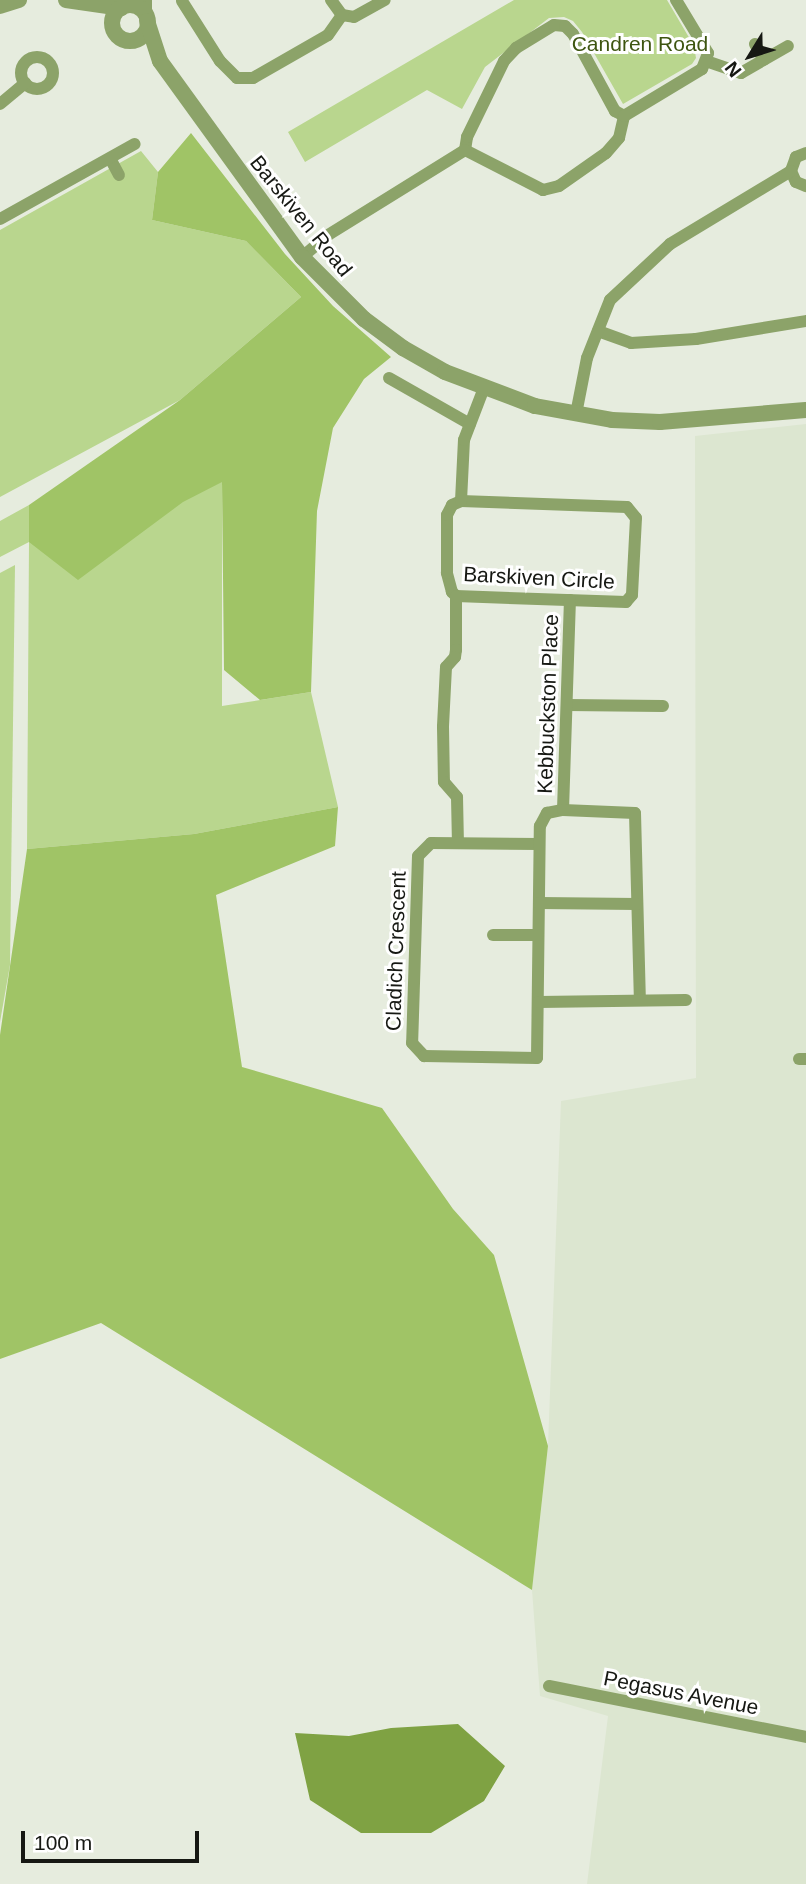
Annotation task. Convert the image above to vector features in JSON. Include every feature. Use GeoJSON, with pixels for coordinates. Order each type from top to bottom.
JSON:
{"type":"FeatureCollection","features":[{"type":"Feature","properties":{"kind":"street"},"geometry":{"type":"LineString","coordinates":[[0,6],[19,0]]}},
{"type":"Feature","properties":{"kind":"street"},"geometry":{"type":"LineString","coordinates":[[331,0],[342,15],[354,17],[385,0]]}},
{"type":"Feature","properties":{"kind":"street"},"geometry":{"type":"LineString","coordinates":[[465,150],[543,190],[559,186],[606,153],[619,138],[624,116],[702,69],[706,61],[708,53],[676,0]]}},
{"type":"Feature","properties":{"kind":"street"},"geometry":{"type":"LineString","coordinates":[[69,1],[126,5],[138,8],[146,12],[141,37],[121,38],[112,23],[126,5]]}},
{"type":"Feature","properties":{"kind":"street","name":"Barskiven Road"},"geometry":{"type":"LineString","coordinates":[[69,1],[121,38],[160,61]]}},
{"type":"Feature","properties":{"kind":"street"},"geometry":{"type":"LineString","coordinates":[[182,1],[210,48],[237,78],[253,78],[328,35],[342,15]]}},
{"type":"Feature","properties":{"kind":"street","name":"Barskiven Road"},"geometry":{"type":"LineString","coordinates":[[146,12],[160,61],[302,257],[364,319],[393,341],[445,372],[484,388],[535,406],[576,414],[660,422],[806,410]]}},
{"type":"Feature","properties":{"kind":"street"},"geometry":{"type":"LineString","coordinates":[[302,257],[328,235],[465,150],[467,137],[504,61],[516,48],[554,25],[565,26],[573,34],[615,111],[624,116]]}},
{"type":"Feature","properties":{"kind":"street"},"geometry":{"type":"LineString","coordinates":[[755,44],[764,60]]}},
{"type":"Feature","properties":{"kind":"street"},"geometry":{"type":"LineString","coordinates":[[706,61],[741,73],[788,46]]}},
{"type":"Feature","properties":{"kind":"street"},"geometry":{"type":"LineString","coordinates":[[0,104],[25,83]]}},
{"type":"Feature","properties":{"kind":"street"},"geometry":{"type":"LineString","coordinates":[[0,219],[111,160],[135,144]]}},
{"type":"Feature","properties":{"kind":"street"},"geometry":{"type":"LineString","coordinates":[[576,414],[587,358],[610,300],[670,244],[791,172],[796,157],[806,153]]}},
{"type":"Feature","properties":{"kind":"street"},"geometry":{"type":"LineString","coordinates":[[111,160],[120,175]]}},
{"type":"Feature","properties":{"kind":"street"},"geometry":{"type":"LineString","coordinates":[[791,172],[796,182],[806,186]]}},
{"type":"Feature","properties":{"kind":"street"},"geometry":{"type":"LineString","coordinates":[[598,331],[631,343],[696,339],[806,321]]}},
{"type":"Feature","properties":{"kind":"street"},"geometry":{"type":"LineString","coordinates":[[389,378],[470,424]]}},
{"type":"Feature","properties":{"kind":"street","name":"Barskiven Circle"},"geometry":{"type":"LineString","coordinates":[[461,501],[464,440],[484,388]]}},
{"type":"Feature","properties":{"kind":"street","name":"Barskiven Circle"},"geometry":{"type":"LineString","coordinates":[[461,501],[627,507],[636,518],[632,595],[626,602],[456,596],[447,573],[447,515],[452,505],[461,501]]}},
{"type":"Feature","properties":{"kind":"street"},"geometry":{"type":"LineString","coordinates":[[456,596],[456,650],[455,657],[446,667],[443,727],[444,782],[457,797],[458,843]]}},
{"type":"Feature","properties":{"kind":"street","name":"Kebbuckston Place"},"geometry":{"type":"LineString","coordinates":[[564,810],[570,600]]}},
{"type":"Feature","properties":{"kind":"street"},"geometry":{"type":"LineString","coordinates":[[567,705],[663,706]]}},
{"type":"Feature","properties":{"kind":"street"},"geometry":{"type":"LineString","coordinates":[[640,999],[635,813],[564,810],[547,813],[540,826],[539,844],[539,1002],[687,1000]]}},
{"type":"Feature","properties":{"kind":"street","name":"Cladich Crescent"},"geometry":{"type":"LineString","coordinates":[[539,844],[430,843],[418,856],[412,1043],[424,1056],[537,1058],[539,1002]]}},
{"type":"Feature","properties":{"kind":"street"},"geometry":{"type":"LineString","coordinates":[[539,903],[637,904]]}},
{"type":"Feature","properties":{"kind":"street"},"geometry":{"type":"LineString","coordinates":[[493,935],[538,935]]}},
{"type":"Feature","properties":{"kind":"street","name":"Pegasus Avenue"},"geometry":{"type":"LineString","coordinates":[[549,1686],[806,1737]]}},
{"type":"Feature","properties":{"kind":"shaded area"},"geometry":{"type":"Polygon","coordinates":[[[191,133],[285,254],[333,306],[391,357],[364,379],[333,428],[317,511],[311,692],[260,700],[224,670],[222,482],[183,502],[78,580],[29,542],[29,505],[180,400],[301,297],[246,241],[152,220],[158,172],[191,133]]]}},
{"type":"Feature","properties":{"kind":"shaded area"},"geometry":{"type":"Polygon","coordinates":[[[806,424],[806,1884],[587,1884],[608,1716],[540,1696],[532,1590],[548,1446],[561,1101],[696,1078],[695,436],[806,424]]]}},
{"type":"Feature","properties":{"kind":"shaded area"},"geometry":{"type":"Polygon","coordinates":[[[338,807],[335,846],[216,895],[242,1067],[382,1108],[453,1209],[494,1255],[548,1446],[532,1590],[101,1323],[0,1359],[0,1035],[27,849],[194,834],[338,807]]]}},
{"type":"Feature","properties":{"kind":"shaded area"},"geometry":{"type":"Polygon","coordinates":[[[458,1724],[505,1766],[484,1801],[431,1833],[361,1833],[310,1800],[295,1733],[349,1736],[391,1728],[458,1724]]]}},
{"type":"Feature","properties":{"kind":"green space","name":"Candren Road"},"geometry":{"type":"Polygon","coordinates":[[[514,0],[667,0],[694,46],[696,58],[692,64],[623,104],[573,21],[564,17],[549,18],[485,67],[462,109],[427,90],[305,162],[288,132],[514,0]]]}},
{"type":"Feature","properties":{"kind":"green space"},"geometry":{"type":"Polygon","coordinates":[[[141,151],[158,172],[152,220],[246,241],[301,297],[180,400],[0,497],[0,230],[141,151]]]}},
{"type":"Feature","properties":{"kind":"green space"},"geometry":{"type":"Polygon","coordinates":[[[222,481],[222,706],[311,692],[338,807],[194,834],[27,849],[29,542],[0,557],[0,521],[29,505],[29,541],[222,481]]]}},
{"type":"Feature","properties":{"kind":"green space"},"geometry":{"type":"Polygon","coordinates":[[[15,565],[10,965],[0,1022],[0,573],[15,565]]]}}]}
